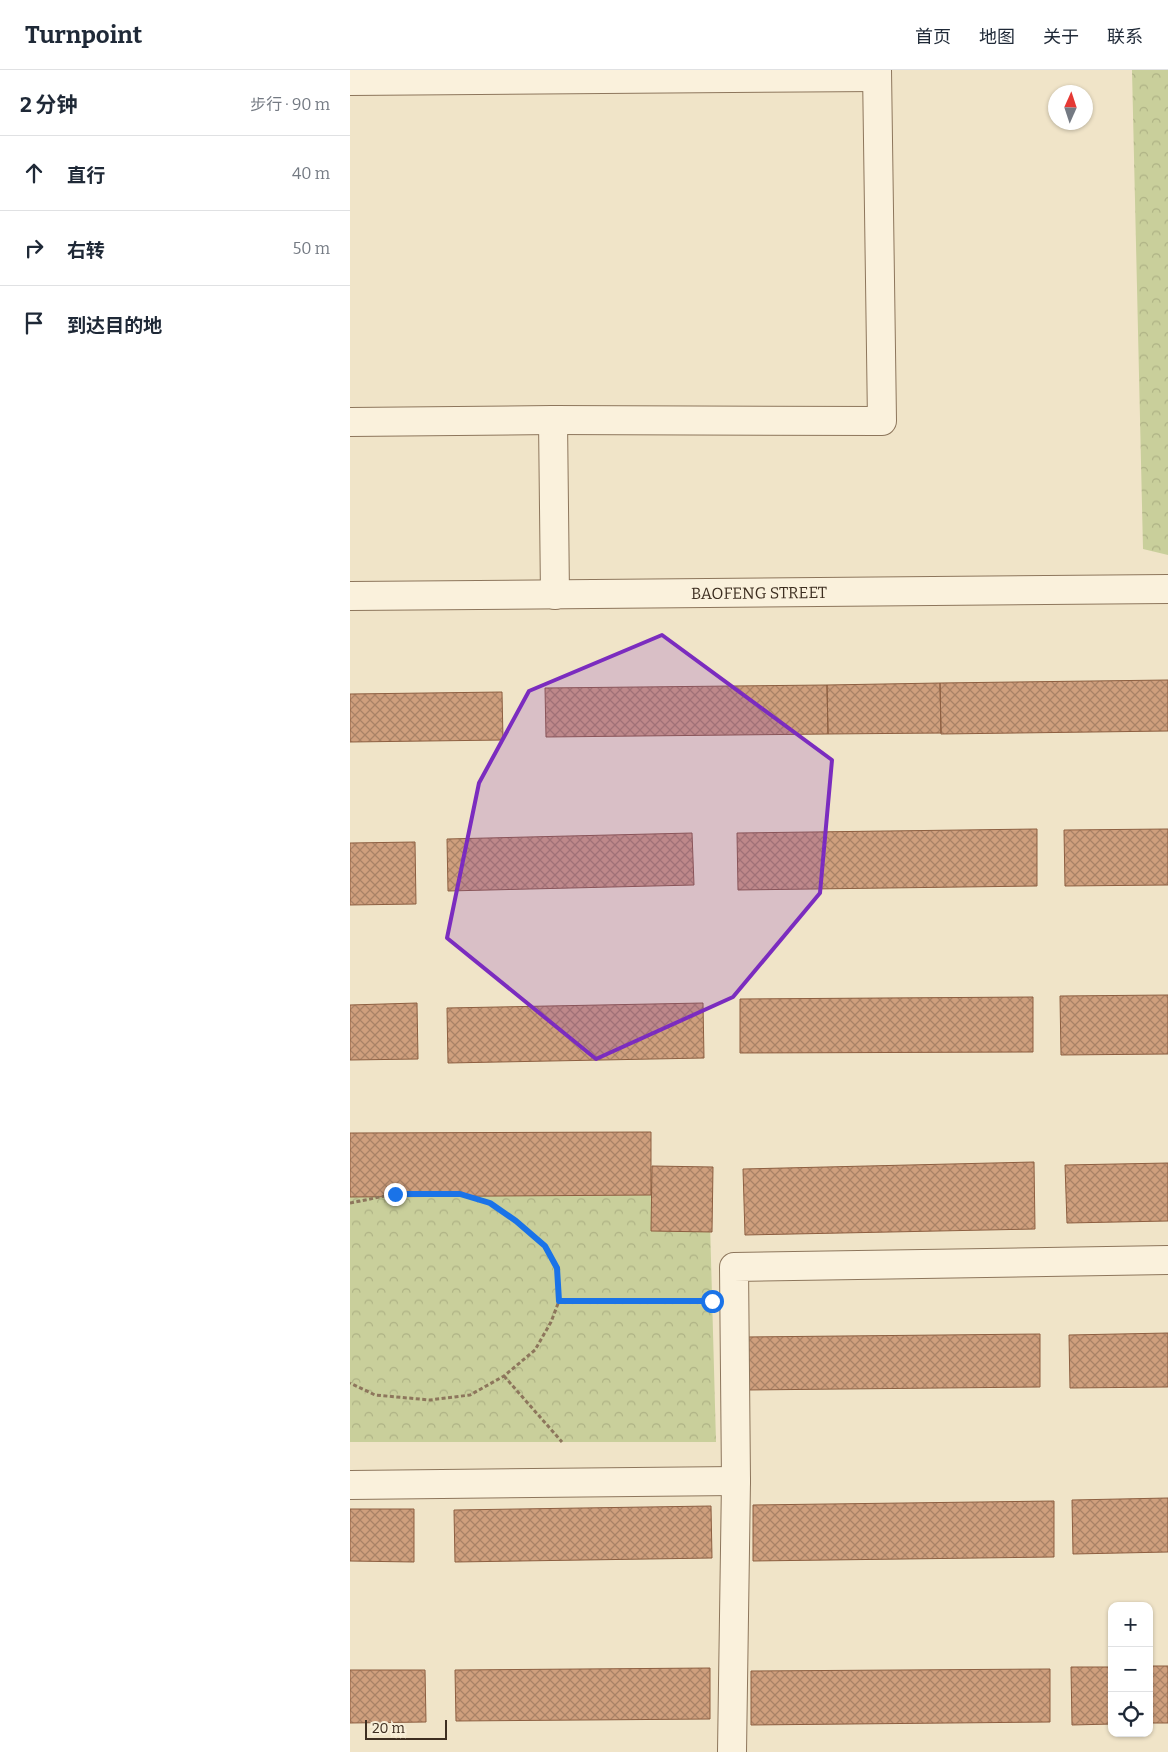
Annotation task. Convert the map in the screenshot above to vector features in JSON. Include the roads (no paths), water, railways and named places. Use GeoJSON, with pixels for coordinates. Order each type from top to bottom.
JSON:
{"type":"FeatureCollection","features":[{"type":"Feature","properties":{"kind":"street"},"geometry":{"type":"LineString","coordinates":[[350,80],[877,73],[882,421],[553,420],[350,422]]}},
{"type":"Feature","properties":{"kind":"street"},"geometry":{"type":"LineString","coordinates":[[553,420],[555,594]]}},
{"type":"Feature","properties":{"kind":"street","name":"BAOFENG STREET"},"geometry":{"type":"LineString","coordinates":[[350,596],[1168,589]]}},
{"type":"Feature","properties":{"kind":"street"},"geometry":{"type":"LineString","coordinates":[[732,1752],[736,1481],[734,1266],[1168,1260]]}},
{"type":"Feature","properties":{"kind":"street"},"geometry":{"type":"LineString","coordinates":[[350,1485],[736,1481]]}}]}
